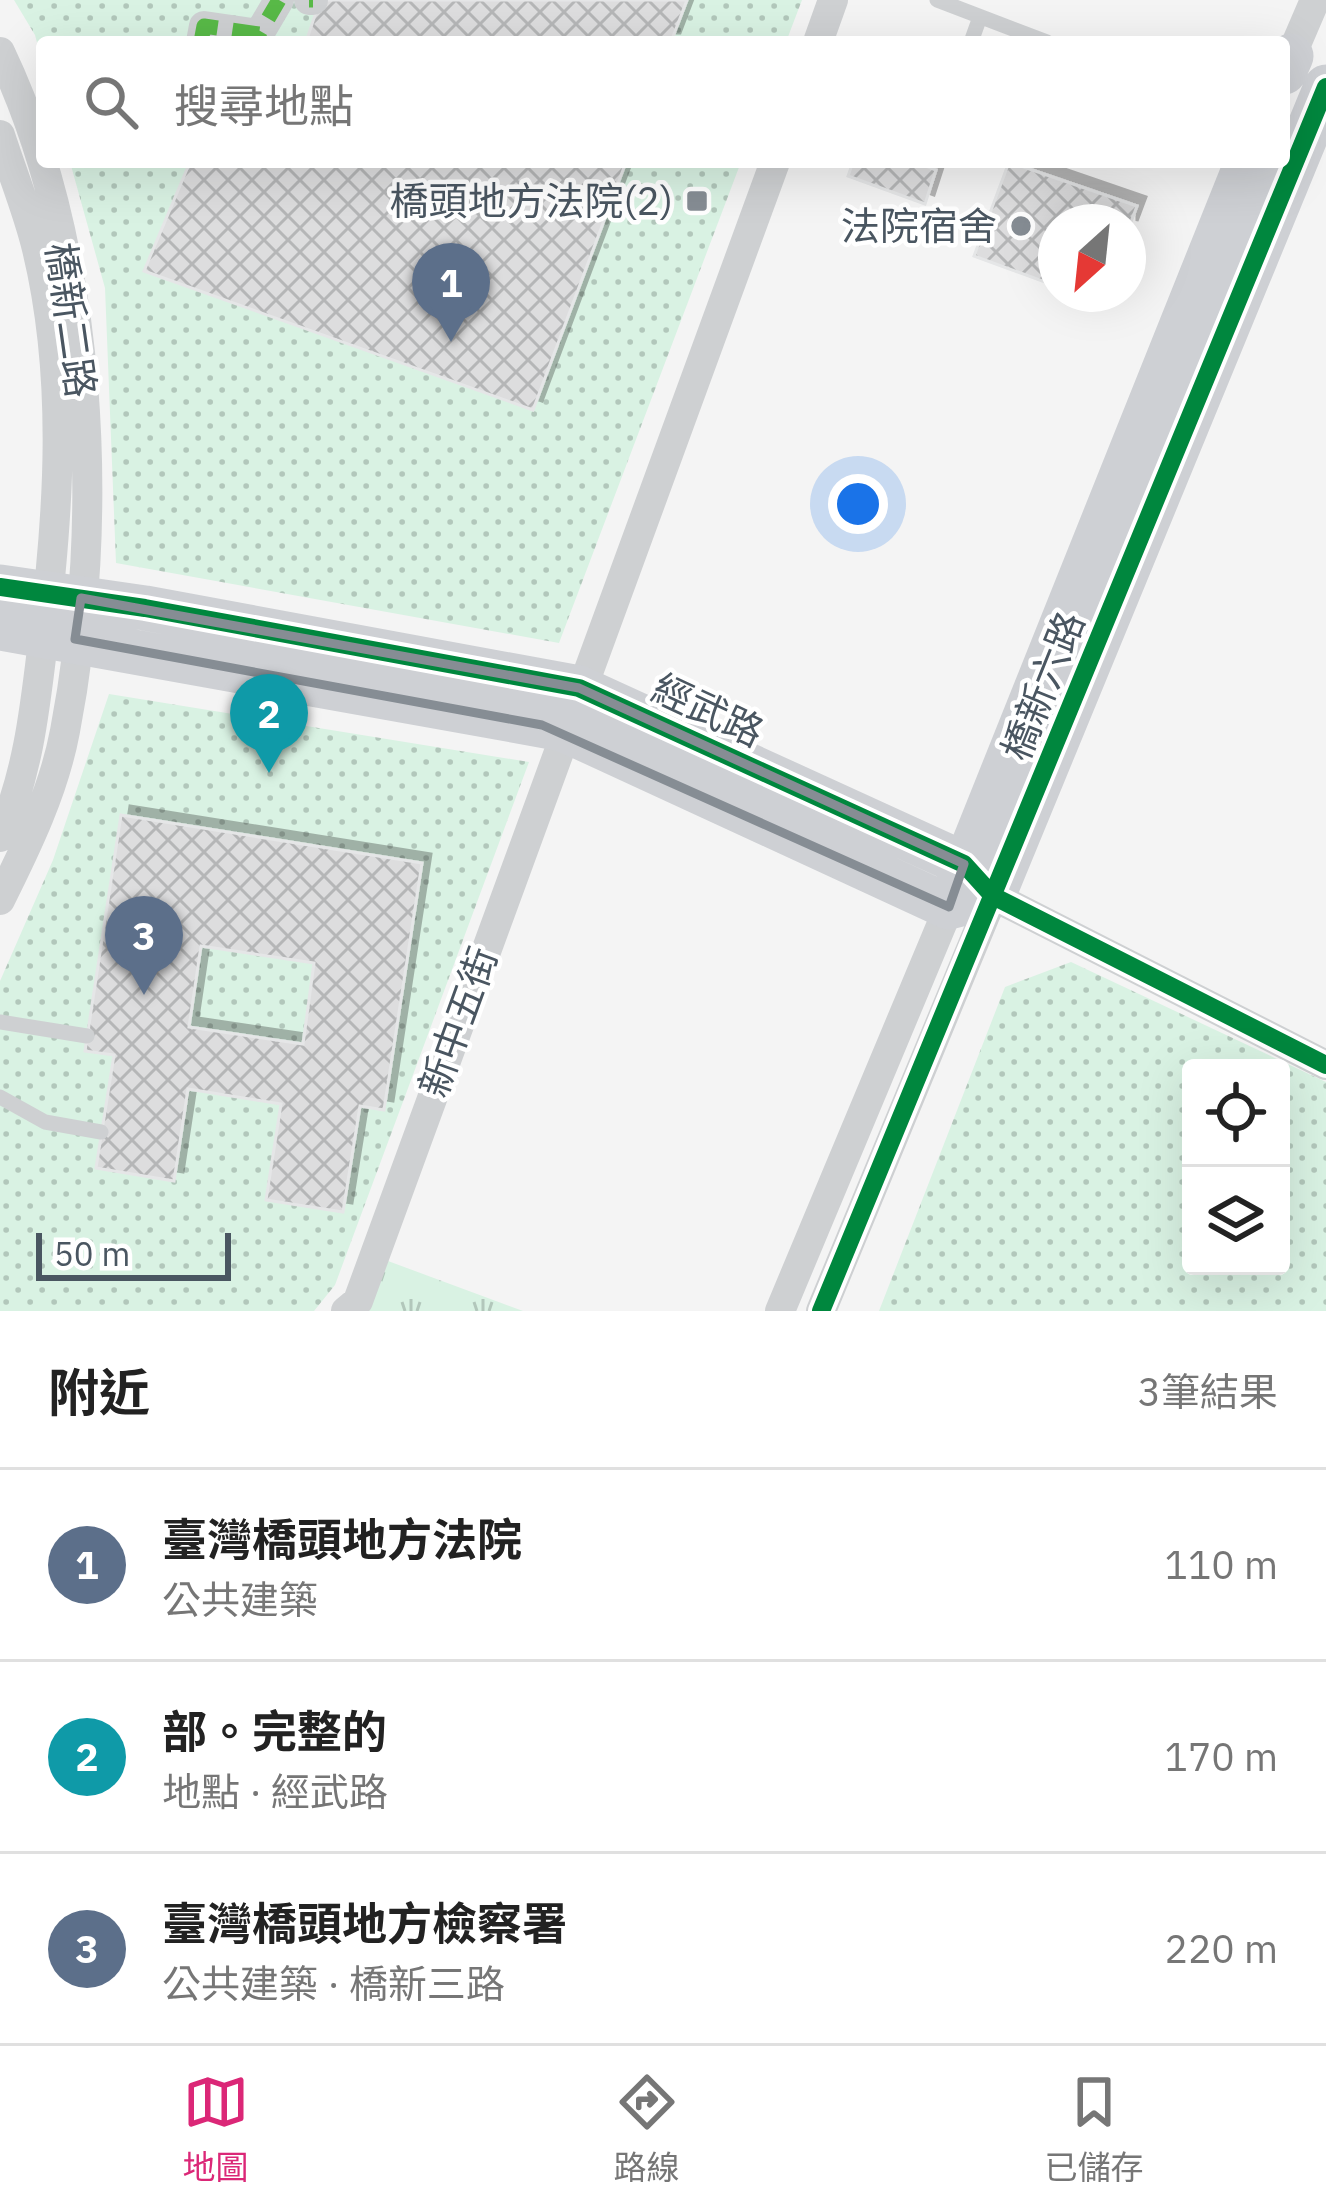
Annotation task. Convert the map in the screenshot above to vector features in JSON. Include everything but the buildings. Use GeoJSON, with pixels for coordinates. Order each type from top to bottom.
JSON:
{"type":"FeatureCollection","features":[{"type":"Feature","properties":{"kind":"street"},"geometry":{"type":"LineString","coordinates":[[202,36],[204,26],[259,34],[279,0]]}},
{"type":"Feature","properties":{"kind":"street"},"geometry":{"type":"LineString","coordinates":[[820,36],[833,0]]}},
{"type":"Feature","properties":{"kind":"street"},"geometry":{"type":"LineString","coordinates":[[1290,57],[1315,0]]}},
{"type":"Feature","properties":{"kind":"street","name":"橋新二路"},"geometry":{"type":"LineString","coordinates":[[3,66],[36,165]]}},
{"type":"Feature","properties":{"kind":"street","name":"橋新六路"},"geometry":{"type":"LineString","coordinates":[[1290,168],[1326,87]]}},
{"type":"Feature","properties":{"kind":"street","name":"橋新二路"},"geometry":{"type":"LineString","coordinates":[[0,136],[37,248],[53,344],[58,442],[50,619]]}},
{"type":"Feature","properties":{"kind":"street","name":"橋新二路"},"geometry":{"type":"LineString","coordinates":[[37,168],[62,243],[83,345],[50,619]]}},
{"type":"Feature","properties":{"kind":"street","name":"新中五街"},"geometry":{"type":"LineString","coordinates":[[346,1311],[358,1301],[571,708],[773,168]]}},
{"type":"Feature","properties":{"kind":"street","name":"橋新六路"},"geometry":{"type":"LineString","coordinates":[[821,1311],[969,889],[1245,168]]}},
{"type":"Feature","properties":{"kind":"street","name":"橋新六路"},"geometry":{"type":"LineString","coordinates":[[780,1311],[1290,168]]}},
{"type":"Feature","properties":{"kind":"street","name":"經武路"},"geometry":{"type":"LineString","coordinates":[[0,587],[50,619],[571,708],[969,889],[1326,1065]]}},
{"type":"Feature","properties":{"kind":"street"},"geometry":{"type":"LineString","coordinates":[[0,837],[35,726],[50,619]]}},
{"type":"Feature","properties":{"kind":"street"},"geometry":{"type":"LineString","coordinates":[[0,900],[33,834],[65,731],[50,619]]}},
{"type":"Feature","properties":{"kind":"lane"},"geometry":{"type":"LineString","coordinates":[[937,0],[1032,36]]}},
{"type":"Feature","properties":{"kind":"lane"},"geometry":{"type":"LineString","coordinates":[[973,36],[980,16]]}},
{"type":"Feature","properties":{"kind":"lane"},"geometry":{"type":"LineString","coordinates":[[0,1022],[87,1036]]}},
{"type":"Feature","properties":{"kind":"lane"},"geometry":{"type":"LineString","coordinates":[[0,1097],[45,1122],[101,1135],[27,1125],[0,1109]]}},
{"type":"Feature","properties":{"kind":"highlighted area"},"geometry":{"type":"Polygon","coordinates":[[[81,598],[579,688],[964,864],[949,907],[542,725],[75,639],[81,598]]]}},
{"type":"Feature","properties":{"kind":"green space"},"geometry":{"type":"Polygon","coordinates":[[[14,0],[802,0],[788,36],[36,39],[14,0]]]}},
{"type":"Feature","properties":{"kind":"green space"},"geometry":{"type":"Polygon","coordinates":[[[72,168],[739,168],[559,643],[116,563],[105,288],[72,168]]]}},
{"type":"Feature","properties":{"kind":"green space"},"geometry":{"type":"Polygon","coordinates":[[[109,694],[529,762],[335,1285],[314,1311],[0,1311],[0,981],[53,860],[109,694]]]}},
{"type":"Feature","properties":{"kind":"green space"},"geometry":{"type":"Polygon","coordinates":[[[1071,962],[1277,1059],[1182,1059],[1182,1275],[1290,1275],[1290,1065],[1326,1082],[1326,1311],[879,1311],[1005,987],[1071,962]]]}},
{"type":"Feature","properties":{"kind":"green space"},"geometry":{"type":"Polygon","coordinates":[[[388,1261],[523,1311],[369,1311],[388,1261]]]}},
{"type":"Feature","properties":{"kind":"marked path"},"geometry":{"type":"LineString","coordinates":[[202,36],[204,26],[259,34],[279,0]]}},
{"type":"Feature","properties":{"kind":"cycle path"},"geometry":{"type":"LineString","coordinates":[[821,1311],[1326,87]]}},
{"type":"Feature","properties":{"kind":"cycle path"},"geometry":{"type":"LineString","coordinates":[[0,587],[145,608],[579,688],[964,864],[993,896],[1326,1065]]}},
{"type":"Feature","properties":{"kind":"place","name":"橋頭地方法院(2)"},"geometry":{"type":"Point","coordinates":[697,201]}},
{"type":"Feature","properties":{"kind":"place","name":"法院宿舍"},"geometry":{"type":"Point","coordinates":[1021,226]}},
{"type":"Feature","properties":{"kind":"place","name":"臺灣橋頭地方法院"},"geometry":{"type":"Point","coordinates":[451,342]}},
{"type":"Feature","properties":{"kind":"place","name":"部。完整的"},"geometry":{"type":"Point","coordinates":[269,773]}},
{"type":"Feature","properties":{"kind":"place","name":"臺灣橋頭地方檢察署"},"geometry":{"type":"Point","coordinates":[144,995]}}]}
